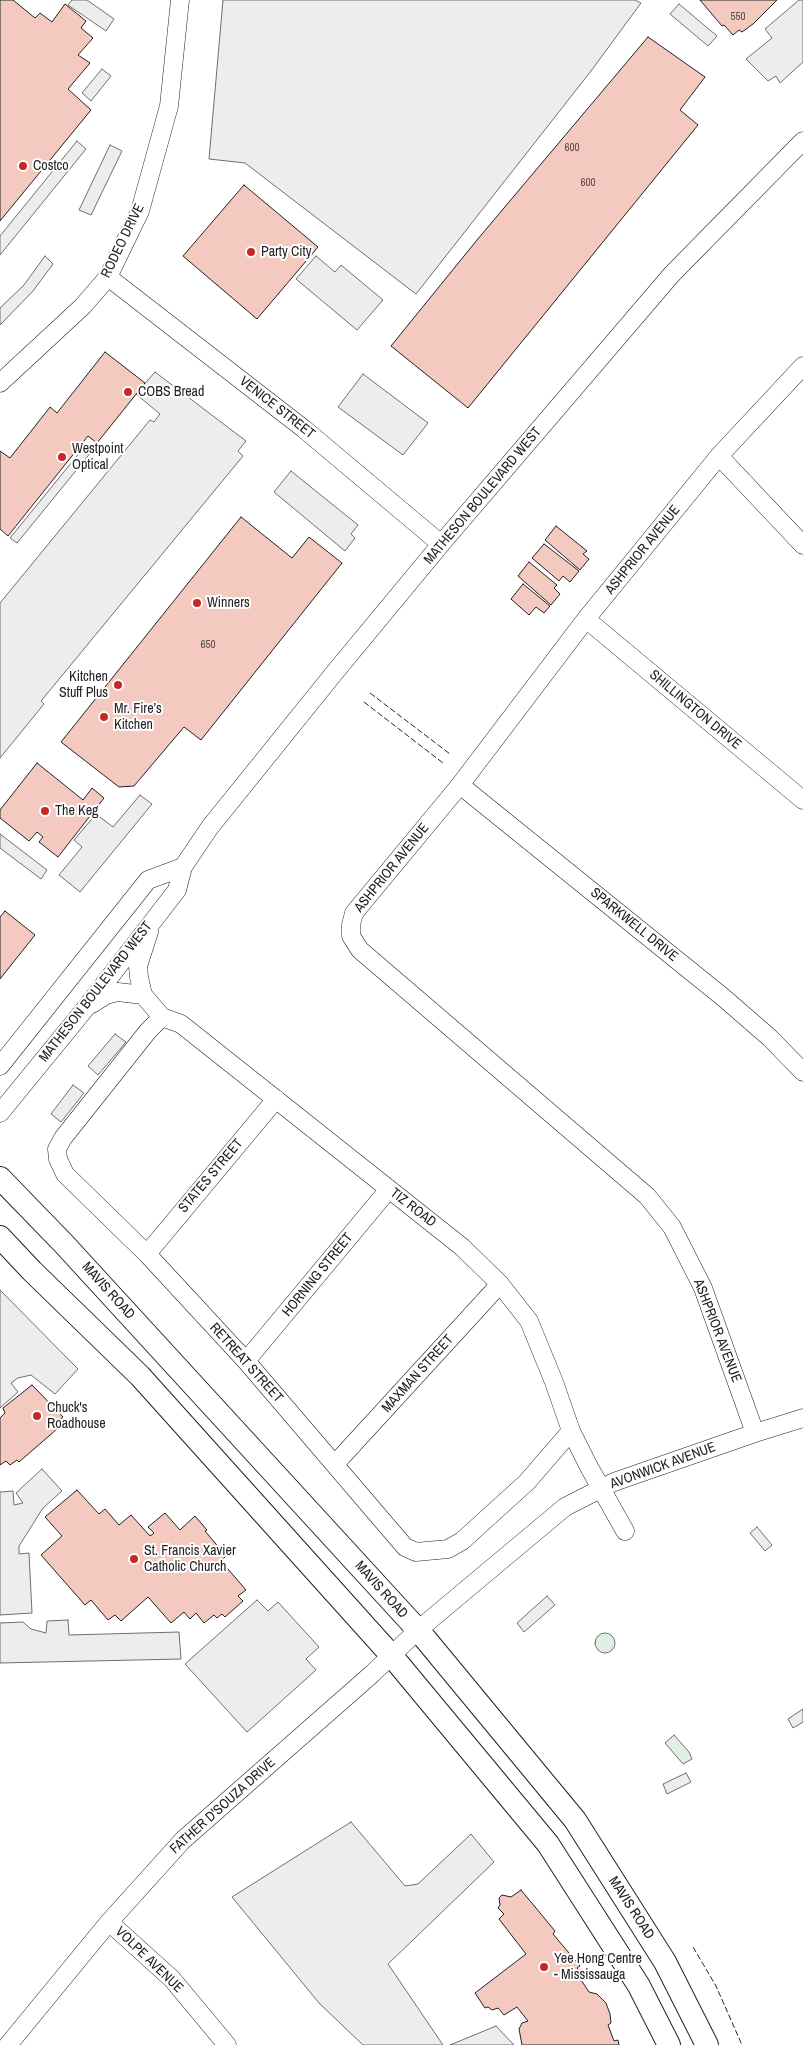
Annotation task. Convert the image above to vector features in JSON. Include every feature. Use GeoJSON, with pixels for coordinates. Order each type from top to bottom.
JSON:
{"type":"FeatureCollection","features":[{"type":"Feature","properties":{"kind":"main road","name":"MAVIS ROAD"},"geometry":{"type":"LineString","coordinates":[[0,1178],[64,1244],[418,1630],[575,1820],[665,1962],[707,2045]]}},
{"type":"Feature","properties":{"kind":"main road"},"geometry":{"type":"LineString","coordinates":[[0,1237],[32,1272],[140,1376],[391,1655],[548,1844],[639,1986],[669,2045]]}},
{"type":"Feature","properties":{"kind":"street","name":"RODEO DRIVE"},"geometry":{"type":"LineString","coordinates":[[0,383],[83,306],[108,277],[140,211],[169,106],[180,0]]}},
{"type":"Feature","properties":{"kind":"street","name":"MATHESON BOULEVARD WEST"},"geometry":{"type":"LineString","coordinates":[[0,1113],[85,1009],[177,890],[183,867],[210,827],[441,544],[672,274],[803,142]]}},
{"type":"Feature","properties":{"kind":"street","name":"VENICE STREET"},"geometry":{"type":"LineString","coordinates":[[108,277],[304,429],[441,544]]}},
{"type":"Feature","properties":{"kind":"street","name":"ASHPRIOR AVENUE"},"geometry":{"type":"LineString","coordinates":[[755,1433],[703,1288],[672,1227],[647,1196],[360,950],[351,936],[354,913],[460,785],[586,619],[719,456],[803,366]]}},
{"type":"Feature","properties":{"kind":"street"},"geometry":{"type":"LineString","coordinates":[[719,456],[803,545]]}},
{"type":"Feature","properties":{"kind":"street","name":"SHILLINGTON DRIVE"},"geometry":{"type":"LineString","coordinates":[[586,619],[803,800]]}},
{"type":"Feature","properties":{"kind":"street","name":"SPARKWELL DRIVE"},"geometry":{"type":"LineString","coordinates":[[460,785],[724,998],[770,1038],[803,1072]]}},
{"type":"Feature","properties":{"kind":"street","name":"MATHESON BOULEVARD WEST"},"geometry":{"type":"LineString","coordinates":[[0,1066],[148,880],[183,867]]}},
{"type":"Feature","properties":{"kind":"street","name":"TIZ ROAD"},"geometry":{"type":"LineString","coordinates":[[153,920],[138,966],[138,977],[143,995],[162,1017],[182,1024],[462,1247],[500,1284],[529,1321],[554,1382],[571,1431],[625,1530]]}},
{"type":"Feature","properties":{"kind":"street"},"geometry":{"type":"LineString","coordinates":[[85,1009],[106,995],[118,992],[143,995]]}},
{"type":"Feature","properties":{"kind":"street","name":"RETREAT STREET"},"geometry":{"type":"LineString","coordinates":[[162,1017],[148,1031],[63,1138],[57,1149],[58,1159],[64,1174],[147,1254],[246,1361],[405,1547],[416,1552],[448,1549],[462,1541],[527,1482],[571,1431]]}},
{"type":"Feature","properties":{"kind":"street","name":"STATES STREET"},"geometry":{"type":"LineString","coordinates":[[147,1254],[276,1099]]}},
{"type":"Feature","properties":{"kind":"street","name":"HORNING STREET"},"geometry":{"type":"LineString","coordinates":[[246,1361],[389,1189]]}},
{"type":"Feature","properties":{"kind":"street","name":"MAXMAN STREET"},"geometry":{"type":"LineString","coordinates":[[335,1464],[500,1284]]}},
{"type":"Feature","properties":{"kind":"street","name":"AVONWICK AVENUE"},"geometry":{"type":"LineString","coordinates":[[418,1630],[565,1506],[614,1482],[803,1418]]}},
{"type":"Feature","properties":{"kind":"street","name":"FATHER D'SOUZA DRIVE"},"geometry":{"type":"LineString","coordinates":[[8,2045],[109,1922],[183,1840],[307,1732],[418,1630]]}},
{"type":"Feature","properties":{"kind":"street","name":"VOLPE AVENUE"},"geometry":{"type":"LineString","coordinates":[[109,1922],[172,1979],[227,2045]]}},
{"type":"Feature","properties":{"kind":"green space"},"geometry":{"type":"Polygon","coordinates":[[[605,1633],[612,1636],[615,1643],[612,1650],[605,1653],[598,1650],[595,1643],[598,1636],[605,1633]]]}},
{"type":"Feature","properties":{"kind":"green space"},"geometry":{"type":"Polygon","coordinates":[[[674,1735],[689,1752],[692,1759],[683,1764],[665,1743],[674,1735]]]}},
{"type":"Feature","properties":{"kind":"shaded area"},"geometry":{"type":"Polygon","coordinates":[[[72,0],[87,0],[114,19],[106,31],[68,5],[72,0]]]}},
{"type":"Feature","properties":{"kind":"shaded area"},"geometry":{"type":"Polygon","coordinates":[[[223,0],[635,0],[641,3],[591,71],[416,294],[245,163],[209,159],[223,0]]]}},
{"type":"Feature","properties":{"kind":"shaded area"},"geometry":{"type":"Polygon","coordinates":[[[799,0],[803,0],[803,62],[780,83],[776,76],[768,81],[746,59],[772,38],[765,29],[799,0]]]}},
{"type":"Feature","properties":{"kind":"shaded area"},"geometry":{"type":"Polygon","coordinates":[[[679,4],[717,36],[708,46],[670,14],[679,4]]]}},
{"type":"Feature","properties":{"kind":"shaded area"},"geometry":{"type":"Polygon","coordinates":[[[102,69],[111,76],[91,101],[82,93],[102,69]]]}},
{"type":"Feature","properties":{"kind":"shaded area"},"geometry":{"type":"Polygon","coordinates":[[[77,141],[86,149],[0,255],[0,236],[77,141]]]}},
{"type":"Feature","properties":{"kind":"shaded area"},"geometry":{"type":"Polygon","coordinates":[[[110,145],[122,151],[91,215],[79,210],[110,145]]]}},
{"type":"Feature","properties":{"kind":"shaded area"},"geometry":{"type":"Polygon","coordinates":[[[45,256],[53,264],[33,291],[0,325],[0,308],[24,285],[45,256]]]}},
{"type":"Feature","properties":{"kind":"shaded area"},"geometry":{"type":"Polygon","coordinates":[[[316,256],[335,272],[341,265],[383,300],[357,330],[296,279],[316,256]]]}},
{"type":"Feature","properties":{"kind":"shaded area"},"geometry":{"type":"Polygon","coordinates":[[[155,372],[246,441],[238,451],[243,456],[41,701],[44,704],[0,758],[0,603],[150,420],[154,422],[160,414],[136,394],[155,372]]]}},
{"type":"Feature","properties":{"kind":"shaded area"},"geometry":{"type":"Polygon","coordinates":[[[363,374],[428,423],[403,455],[338,407],[363,374]]]}},
{"type":"Feature","properties":{"kind":"shaded area"},"geometry":{"type":"Polygon","coordinates":[[[85,446],[92,451],[17,543],[10,538],[85,446]]]}},
{"type":"Feature","properties":{"kind":"shaded area"},"geometry":{"type":"Polygon","coordinates":[[[291,471],[358,525],[351,534],[355,538],[345,551],[274,492],[291,471]]]}},
{"type":"Feature","properties":{"kind":"shaded area"},"geometry":{"type":"Polygon","coordinates":[[[140,795],[152,804],[80,892],[59,875],[82,847],[74,840],[96,814],[113,827],[140,795]]]}},
{"type":"Feature","properties":{"kind":"shaded area"},"geometry":{"type":"Polygon","coordinates":[[[0,834],[47,870],[41,879],[0,848],[0,834]]]}},
{"type":"Feature","properties":{"kind":"shaded area"},"geometry":{"type":"Polygon","coordinates":[[[115,1034],[126,1042],[98,1075],[88,1066],[115,1034]]]}},
{"type":"Feature","properties":{"kind":"shaded area"},"geometry":{"type":"Polygon","coordinates":[[[73,1085],[84,1093],[61,1122],[51,1114],[73,1085]]]}},
{"type":"Feature","properties":{"kind":"shaded area"},"geometry":{"type":"Polygon","coordinates":[[[0,1290],[78,1369],[55,1394],[31,1375],[18,1378],[11,1383],[18,1392],[0,1408],[0,1290]]]}},
{"type":"Feature","properties":{"kind":"shaded area"},"geometry":{"type":"Polygon","coordinates":[[[42,1469],[62,1491],[43,1508],[19,1546],[19,1554],[29,1553],[32,1613],[0,1615],[0,1492],[13,1491],[14,1505],[23,1503],[16,1493],[42,1469]]]}},
{"type":"Feature","properties":{"kind":"shaded area"},"geometry":{"type":"Polygon","coordinates":[[[757,1527],[772,1545],[765,1551],[750,1533],[757,1527]]]}},
{"type":"Feature","properties":{"kind":"shaded area"},"geometry":{"type":"Polygon","coordinates":[[[547,1596],[555,1605],[524,1632],[517,1623],[547,1596]]]}},
{"type":"Feature","properties":{"kind":"shaded area"},"geometry":{"type":"Polygon","coordinates":[[[257,1600],[268,1611],[278,1602],[319,1647],[306,1659],[316,1670],[247,1732],[185,1664],[257,1600]]]}},
{"type":"Feature","properties":{"kind":"shaded area"},"geometry":{"type":"Polygon","coordinates":[[[68,1620],[69,1635],[179,1632],[181,1659],[0,1663],[0,1623],[23,1622],[31,1629],[46,1633],[47,1621],[68,1620]]]}},
{"type":"Feature","properties":{"kind":"shaded area"},"geometry":{"type":"Polygon","coordinates":[[[803,1709],[803,1722],[793,1728],[788,1719],[803,1709]]]}},
{"type":"Feature","properties":{"kind":"shaded area"},"geometry":{"type":"Polygon","coordinates":[[[686,1773],[691,1782],[667,1794],[663,1784],[686,1773]]]}},
{"type":"Feature","properties":{"kind":"shaded area"},"geometry":{"type":"Polygon","coordinates":[[[351,1822],[405,1886],[418,1884],[471,1834],[494,1862],[388,1964],[443,2045],[363,2045],[319,2003],[232,1897],[351,1822]]]}},
{"type":"Feature","properties":{"kind":"shaded area"},"geometry":{"type":"Polygon","coordinates":[[[496,2026],[514,2045],[450,2045],[496,2026]]]}},
{"type":"Feature","properties":{"kind":"building","name":"Costco"},"geometry":{"type":"Polygon","coordinates":[[[0,0],[13,0],[35,18],[40,13],[52,22],[65,4],[86,21],[81,28],[93,38],[78,55],[90,63],[68,89],[91,110],[0,221],[0,0]]]}},
{"type":"Feature","properties":{"kind":"building"},"geometry":{"type":"Polygon","coordinates":[[[700,0],[777,0],[753,24],[742,32],[739,30],[733,35],[724,25],[722,26],[700,0]]]}},
{"type":"Feature","properties":{"kind":"building"},"geometry":{"type":"Polygon","coordinates":[[[648,37],[705,77],[680,110],[698,125],[468,408],[391,346],[477,240],[648,37]]]}},
{"type":"Feature","properties":{"kind":"building","name":"Party City"},"geometry":{"type":"Polygon","coordinates":[[[244,185],[318,247],[257,319],[183,256],[244,185]]]}},
{"type":"Feature","properties":{"kind":"building"},"geometry":{"type":"Polygon","coordinates":[[[105,352],[145,383],[97,443],[88,436],[8,536],[0,529],[0,451],[10,458],[50,407],[57,413],[105,352]]]}},
{"type":"Feature","properties":{"kind":"building"},"geometry":{"type":"Polygon","coordinates":[[[241,517],[292,558],[309,537],[342,563],[201,740],[184,727],[134,786],[119,787],[61,742],[241,517]]]}},
{"type":"Feature","properties":{"kind":"building"},"geometry":{"type":"Polygon","coordinates":[[[556,526],[587,551],[583,554],[589,559],[580,570],[545,540],[556,526]]]}},
{"type":"Feature","properties":{"kind":"building"},"geometry":{"type":"Polygon","coordinates":[[[544,544],[579,571],[570,582],[563,576],[559,581],[532,558],[544,544]]]}},
{"type":"Feature","properties":{"kind":"building"},"geometry":{"type":"Polygon","coordinates":[[[529,562],[557,585],[554,588],[560,594],[551,605],[518,576],[529,562]]]}},
{"type":"Feature","properties":{"kind":"building"},"geometry":{"type":"Polygon","coordinates":[[[523,584],[550,606],[544,613],[536,607],[529,615],[511,599],[523,584]]]}},
{"type":"Feature","properties":{"kind":"building"},"geometry":{"type":"Polygon","coordinates":[[[37,763],[83,800],[92,788],[104,798],[58,857],[39,842],[43,837],[37,832],[29,841],[0,818],[0,810],[37,763]]]}},
{"type":"Feature","properties":{"kind":"building"},"geometry":{"type":"Polygon","coordinates":[[[5,911],[35,935],[0,979],[0,917],[5,911]]]}},
{"type":"Feature","properties":{"kind":"building"},"geometry":{"type":"Polygon","coordinates":[[[32,1385],[63,1417],[54,1424],[57,1429],[19,1462],[17,1460],[10,1465],[6,1461],[0,1465],[0,1418],[5,1413],[3,1408],[32,1385]]]}},
{"type":"Feature","properties":{"kind":"building","name":"St. Francis Xavier Catholic Church"},"geometry":{"type":"Polygon","coordinates":[[[77,1490],[99,1514],[105,1509],[119,1525],[131,1515],[150,1536],[154,1533],[148,1527],[165,1513],[180,1530],[195,1516],[226,1556],[221,1561],[246,1590],[238,1596],[243,1601],[225,1617],[222,1614],[217,1618],[214,1615],[204,1623],[196,1613],[190,1619],[184,1612],[171,1623],[148,1597],[121,1621],[115,1615],[108,1620],[91,1600],[85,1605],[41,1555],[62,1536],[45,1517],[77,1490]]]}},
{"type":"Feature","properties":{"kind":"building","name":"Yee Hong Centre - Mississauga"},"geometry":{"type":"Polygon","coordinates":[[[521,1890],[555,1931],[553,1934],[580,1966],[577,1968],[582,1974],[579,1977],[589,1992],[597,1994],[606,2003],[611,2023],[608,2025],[614,2041],[618,2040],[619,2045],[522,2045],[519,2029],[522,2023],[528,2021],[517,2007],[504,2015],[498,2008],[492,2010],[488,2007],[485,2008],[475,1993],[526,1954],[499,1919],[504,1914],[498,1908],[500,1905],[499,1898],[502,1895],[511,1897],[521,1890]]]}},
{"type":"Feature","properties":{"kind":"fence"},"geometry":{"type":"LineString","coordinates":[[370,693],[450,754]]}},
{"type":"Feature","properties":{"kind":"fence"},"geometry":{"type":"LineString","coordinates":[[364,702],[443,763]]}},
{"type":"Feature","properties":{"kind":"fence"},"geometry":{"type":"LineString","coordinates":[[693,1947],[716,1986],[742,2045]]}},
{"type":"Feature","properties":{"kind":"place","name":"Costco"},"geometry":{"type":"Point","coordinates":[23,166]}},
{"type":"Feature","properties":{"kind":"place","name":"Party City"},"geometry":{"type":"Point","coordinates":[251,252]}},
{"type":"Feature","properties":{"kind":"place","name":"COBS Bread"},"geometry":{"type":"Point","coordinates":[128,392]}},
{"type":"Feature","properties":{"kind":"place","name":"Westpoint Optical"},"geometry":{"type":"Point","coordinates":[62,457]}},
{"type":"Feature","properties":{"kind":"place","name":"Winners"},"geometry":{"type":"Point","coordinates":[197,603]}},
{"type":"Feature","properties":{"kind":"place","name":"Kitchen Stuff Plus"},"geometry":{"type":"Point","coordinates":[118,685]}},
{"type":"Feature","properties":{"kind":"place","name":"Mr. Fire’s Kitchen"},"geometry":{"type":"Point","coordinates":[104,717]}},
{"type":"Feature","properties":{"kind":"place","name":"The Keg"},"geometry":{"type":"Point","coordinates":[45,811]}},
{"type":"Feature","properties":{"kind":"place","name":"Chuck's Roadhouse"},"geometry":{"type":"Point","coordinates":[37,1416]}},
{"type":"Feature","properties":{"kind":"place","name":"St. Francis Xavier Catholic Church"},"geometry":{"type":"Point","coordinates":[134,1559]}},
{"type":"Feature","properties":{"kind":"place","name":"Yee Hong Centre - Mississauga"},"geometry":{"type":"Point","coordinates":[544,1967]}}]}
